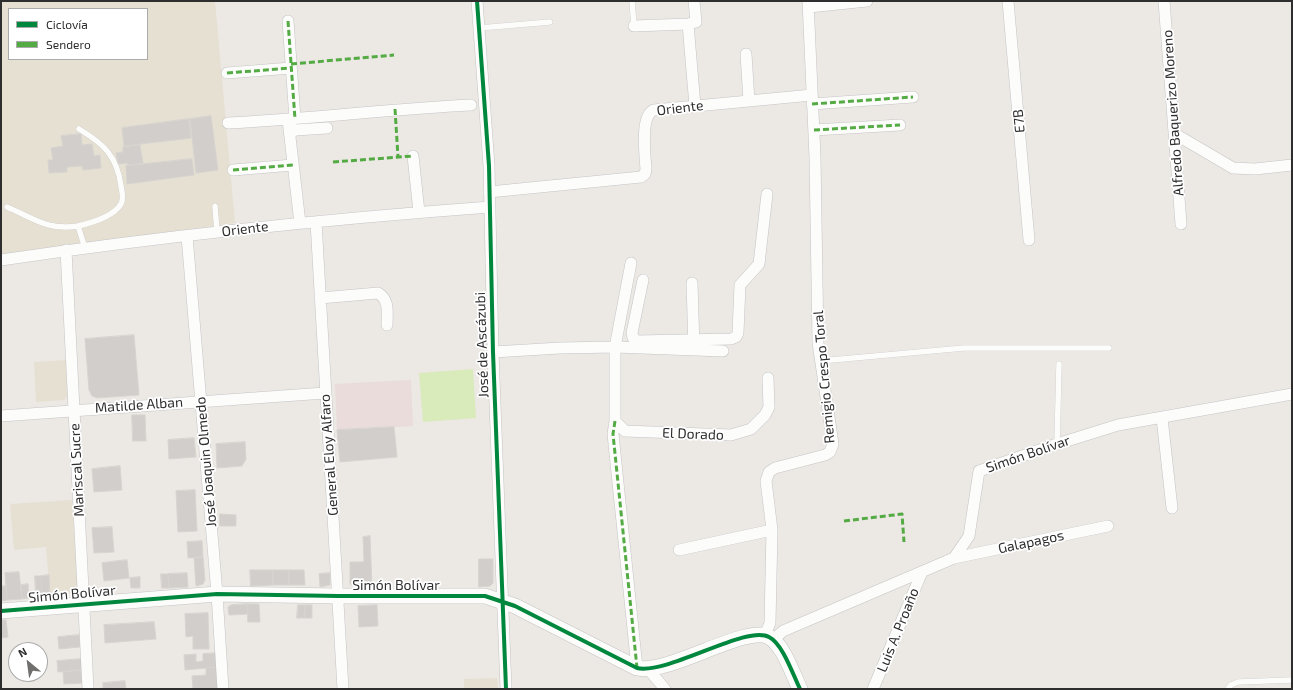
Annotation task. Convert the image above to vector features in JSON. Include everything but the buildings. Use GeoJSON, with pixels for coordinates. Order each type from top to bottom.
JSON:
{"type":"FeatureCollection","features":[{"type":"Feature","properties":{"kind":"street","name":"José de Ascázubi"},"geometry":{"type":"LineString","coordinates":[[477,1],[489,166],[493,352],[506,689]]}},
{"type":"Feature","properties":{"kind":"street"},"geometry":{"type":"LineString","coordinates":[[634,26],[688,24],[696,22],[694,1]]}},
{"type":"Feature","properties":{"kind":"street"},"geometry":{"type":"LineString","coordinates":[[808,4],[867,1]]}},
{"type":"Feature","properties":{"kind":"street","name":"E7B"},"geometry":{"type":"LineString","coordinates":[[1008,1],[1028,240]]}},
{"type":"Feature","properties":{"kind":"street","name":"Alfredo Baquerizo Moreno"},"geometry":{"type":"LineString","coordinates":[[1164,1],[1181,224]]}},
{"type":"Feature","properties":{"kind":"street","name":"Remigio Crespo Toral"},"geometry":{"type":"LineString","coordinates":[[769,637],[772,530],[766,481],[769,472],[775,468],[825,455],[830,452],[833,444],[818,343],[814,130],[808,4]]}},
{"type":"Feature","properties":{"kind":"street"},"geometry":{"type":"LineString","coordinates":[[288,21],[292,68],[292,120],[290,134],[300,223]]}},
{"type":"Feature","properties":{"kind":"street"},"geometry":{"type":"LineString","coordinates":[[688,24],[695,106]]}},
{"type":"Feature","properties":{"kind":"street"},"geometry":{"type":"LineString","coordinates":[[746,54],[749,101]]}},
{"type":"Feature","properties":{"kind":"street"},"geometry":{"type":"LineString","coordinates":[[227,73],[292,68]]}},
{"type":"Feature","properties":{"kind":"street","name":"Oriente"},"geometry":{"type":"LineString","coordinates":[[489,192],[641,177],[646,171],[645,123],[647,115],[651,111],[659,109],[749,101],[913,97]]}},
{"type":"Feature","properties":{"kind":"street"},"geometry":{"type":"LineString","coordinates":[[228,123],[292,120],[399,109],[471,106]]}},
{"type":"Feature","properties":{"kind":"street"},"geometry":{"type":"LineString","coordinates":[[814,130],[900,125]]}},
{"type":"Feature","properties":{"kind":"street"},"geometry":{"type":"LineString","coordinates":[[290,134],[295,130],[327,128]]}},
{"type":"Feature","properties":{"kind":"street"},"geometry":{"type":"LineString","coordinates":[[1175,134],[1233,168],[1255,169],[1292,165]]}},
{"type":"Feature","properties":{"kind":"street"},"geometry":{"type":"LineString","coordinates":[[413,156],[419,212]]}},
{"type":"Feature","properties":{"kind":"street"},"geometry":{"type":"LineString","coordinates":[[233,170],[293,165]]}},
{"type":"Feature","properties":{"kind":"street"},"geometry":{"type":"LineString","coordinates":[[493,352],[560,348],[694,345],[736,337],[738,332],[740,285],[759,264],[767,194]]}},
{"type":"Feature","properties":{"kind":"street","name":"Oriente"},"geometry":{"type":"LineString","coordinates":[[1,260],[66,250],[300,223],[490,207]]}},
{"type":"Feature","properties":{"kind":"street","name":"General Eloy Alfaro"},"geometry":{"type":"LineString","coordinates":[[316,222],[343,689]]}},
{"type":"Feature","properties":{"kind":"street","name":"José Joaquin Olmedo"},"geometry":{"type":"LineString","coordinates":[[187,236],[217,594],[223,689]]}},
{"type":"Feature","properties":{"kind":"street","name":"Mariscal Sucre"},"geometry":{"type":"LineString","coordinates":[[66,250],[88,689]]}},
{"type":"Feature","properties":{"kind":"street"},"geometry":{"type":"LineString","coordinates":[[631,263],[614,347],[615,421],[613,434],[643,669],[665,689]]}},
{"type":"Feature","properties":{"kind":"street"},"geometry":{"type":"LineString","coordinates":[[643,280],[632,338],[637,341],[694,345],[723,351]]}},
{"type":"Feature","properties":{"kind":"street"},"geometry":{"type":"LineString","coordinates":[[692,283],[694,345]]}},
{"type":"Feature","properties":{"kind":"street"},"geometry":{"type":"LineString","coordinates":[[320,298],[378,293],[383,296],[387,302],[387,325]]}},
{"type":"Feature","properties":{"kind":"street","name":"El Dorado"},"geometry":{"type":"LineString","coordinates":[[615,421],[625,431],[731,435],[751,429],[765,415],[769,407],[768,378]]}},
{"type":"Feature","properties":{"kind":"street","name":"Matilde Alban"},"geometry":{"type":"LineString","coordinates":[[1,416],[74,409],[325,393]]}},
{"type":"Feature","properties":{"kind":"street","name":"Simón Bolívar"},"geometry":{"type":"LineString","coordinates":[[954,558],[969,536],[979,471],[1118,425],[1292,394]]}},
{"type":"Feature","properties":{"kind":"street"},"geometry":{"type":"LineString","coordinates":[[1162,418],[1172,508]]}},
{"type":"Feature","properties":{"kind":"street","name":"Galapagos"},"geometry":{"type":"LineString","coordinates":[[954,558],[1108,526]]}},
{"type":"Feature","properties":{"kind":"street"},"geometry":{"type":"LineString","coordinates":[[679,550],[772,530]]}},
{"type":"Feature","properties":{"kind":"street"},"geometry":{"type":"LineString","coordinates":[[769,637],[954,558]]}},
{"type":"Feature","properties":{"kind":"street","name":"Luis A. Proaño"},"geometry":{"type":"LineString","coordinates":[[873,689],[922,572]]}},
{"type":"Feature","properties":{"kind":"street","name":"Simón Bolívar"},"geometry":{"type":"LineString","coordinates":[[1,611],[84,603],[217,594],[484,596],[503,601],[643,669]]}},
{"type":"Feature","properties":{"kind":"street"},"geometry":{"type":"LineString","coordinates":[[643,669],[735,640],[760,634],[769,637],[786,660],[800,689]]}},
{"type":"Feature","properties":{"kind":"lane"},"geometry":{"type":"LineString","coordinates":[[632,1],[634,26]]}},
{"type":"Feature","properties":{"kind":"lane"},"geometry":{"type":"LineString","coordinates":[[479,28],[550,22]]}},
{"type":"Feature","properties":{"kind":"lane"},"geometry":{"type":"LineString","coordinates":[[7,207],[42,224],[53,227],[78,226],[106,216],[121,204],[122,198],[120,177],[114,160],[106,148],[97,140],[79,129]]}},
{"type":"Feature","properties":{"kind":"lane"},"geometry":{"type":"LineString","coordinates":[[215,206],[217,232]]}},
{"type":"Feature","properties":{"kind":"lane"},"geometry":{"type":"LineString","coordinates":[[78,226],[85,248]]}},
{"type":"Feature","properties":{"kind":"lane"},"geometry":{"type":"LineString","coordinates":[[820,361],[964,348],[1109,348]]}},
{"type":"Feature","properties":{"kind":"lane"},"geometry":{"type":"LineString","coordinates":[[1057,444],[1059,364]]}},
{"type":"Feature","properties":{"kind":"lane"},"geometry":{"type":"LineString","coordinates":[[1228,689],[1231,685],[1238,682],[1292,680]]}},
{"type":"Feature","properties":{"kind":"shaded area"},"geometry":{"type":"Polygon","coordinates":[[[1,1],[215,1],[235,223],[1,255],[1,1]]]}},
{"type":"Feature","properties":{"kind":"shaded area"},"geometry":{"type":"Polygon","coordinates":[[[66,360],[68,396],[64,400],[36,402],[34,362],[66,360]]]}},
{"type":"Feature","properties":{"kind":"shaded area"},"geometry":{"type":"Polygon","coordinates":[[[411,380],[413,426],[337,430],[335,384],[411,380]]]}},
{"type":"Feature","properties":{"kind":"shaded area"},"geometry":{"type":"Polygon","coordinates":[[[72,500],[78,590],[73,594],[50,596],[46,547],[14,550],[10,504],[72,500]]]}},
{"type":"Feature","properties":{"kind":"shaded area"},"geometry":{"type":"Polygon","coordinates":[[[497,678],[498,689],[464,689],[464,679],[497,678]]]}},
{"type":"Feature","properties":{"kind":"green space"},"geometry":{"type":"Polygon","coordinates":[[[473,369],[476,418],[423,422],[419,373],[473,369]]]}},
{"type":"Feature","properties":{"kind":"marked path"},"geometry":{"type":"LineString","coordinates":[[288,21],[295,119]]}},
{"type":"Feature","properties":{"kind":"marked path"},"geometry":{"type":"LineString","coordinates":[[291,64],[394,55]]}},
{"type":"Feature","properties":{"kind":"marked path"},"geometry":{"type":"LineString","coordinates":[[227,73],[291,68]]}},
{"type":"Feature","properties":{"kind":"marked path"},"geometry":{"type":"LineString","coordinates":[[812,104],[913,97]]}},
{"type":"Feature","properties":{"kind":"marked path"},"geometry":{"type":"LineString","coordinates":[[395,109],[398,157]]}},
{"type":"Feature","properties":{"kind":"marked path"},"geometry":{"type":"LineString","coordinates":[[814,130],[900,125]]}},
{"type":"Feature","properties":{"kind":"marked path"},"geometry":{"type":"LineString","coordinates":[[333,162],[413,156]]}},
{"type":"Feature","properties":{"kind":"marked path"},"geometry":{"type":"LineString","coordinates":[[233,170],[293,165]]}},
{"type":"Feature","properties":{"kind":"marked path"},"geometry":{"type":"LineString","coordinates":[[615,421],[613,434],[637,668]]}},
{"type":"Feature","properties":{"kind":"marked path"},"geometry":{"type":"LineString","coordinates":[[844,521],[902,514],[904,542]]}},
{"type":"Feature","properties":{"kind":"cycle path"},"geometry":{"type":"LineString","coordinates":[[477,1],[489,166],[493,352],[506,689]]}},
{"type":"Feature","properties":{"kind":"cycle path"},"geometry":{"type":"LineString","coordinates":[[1,611],[217,594],[485,596],[515,606],[637,668],[651,668],[668,664],[743,637],[758,635],[769,637],[779,646],[800,689]]}}]}
